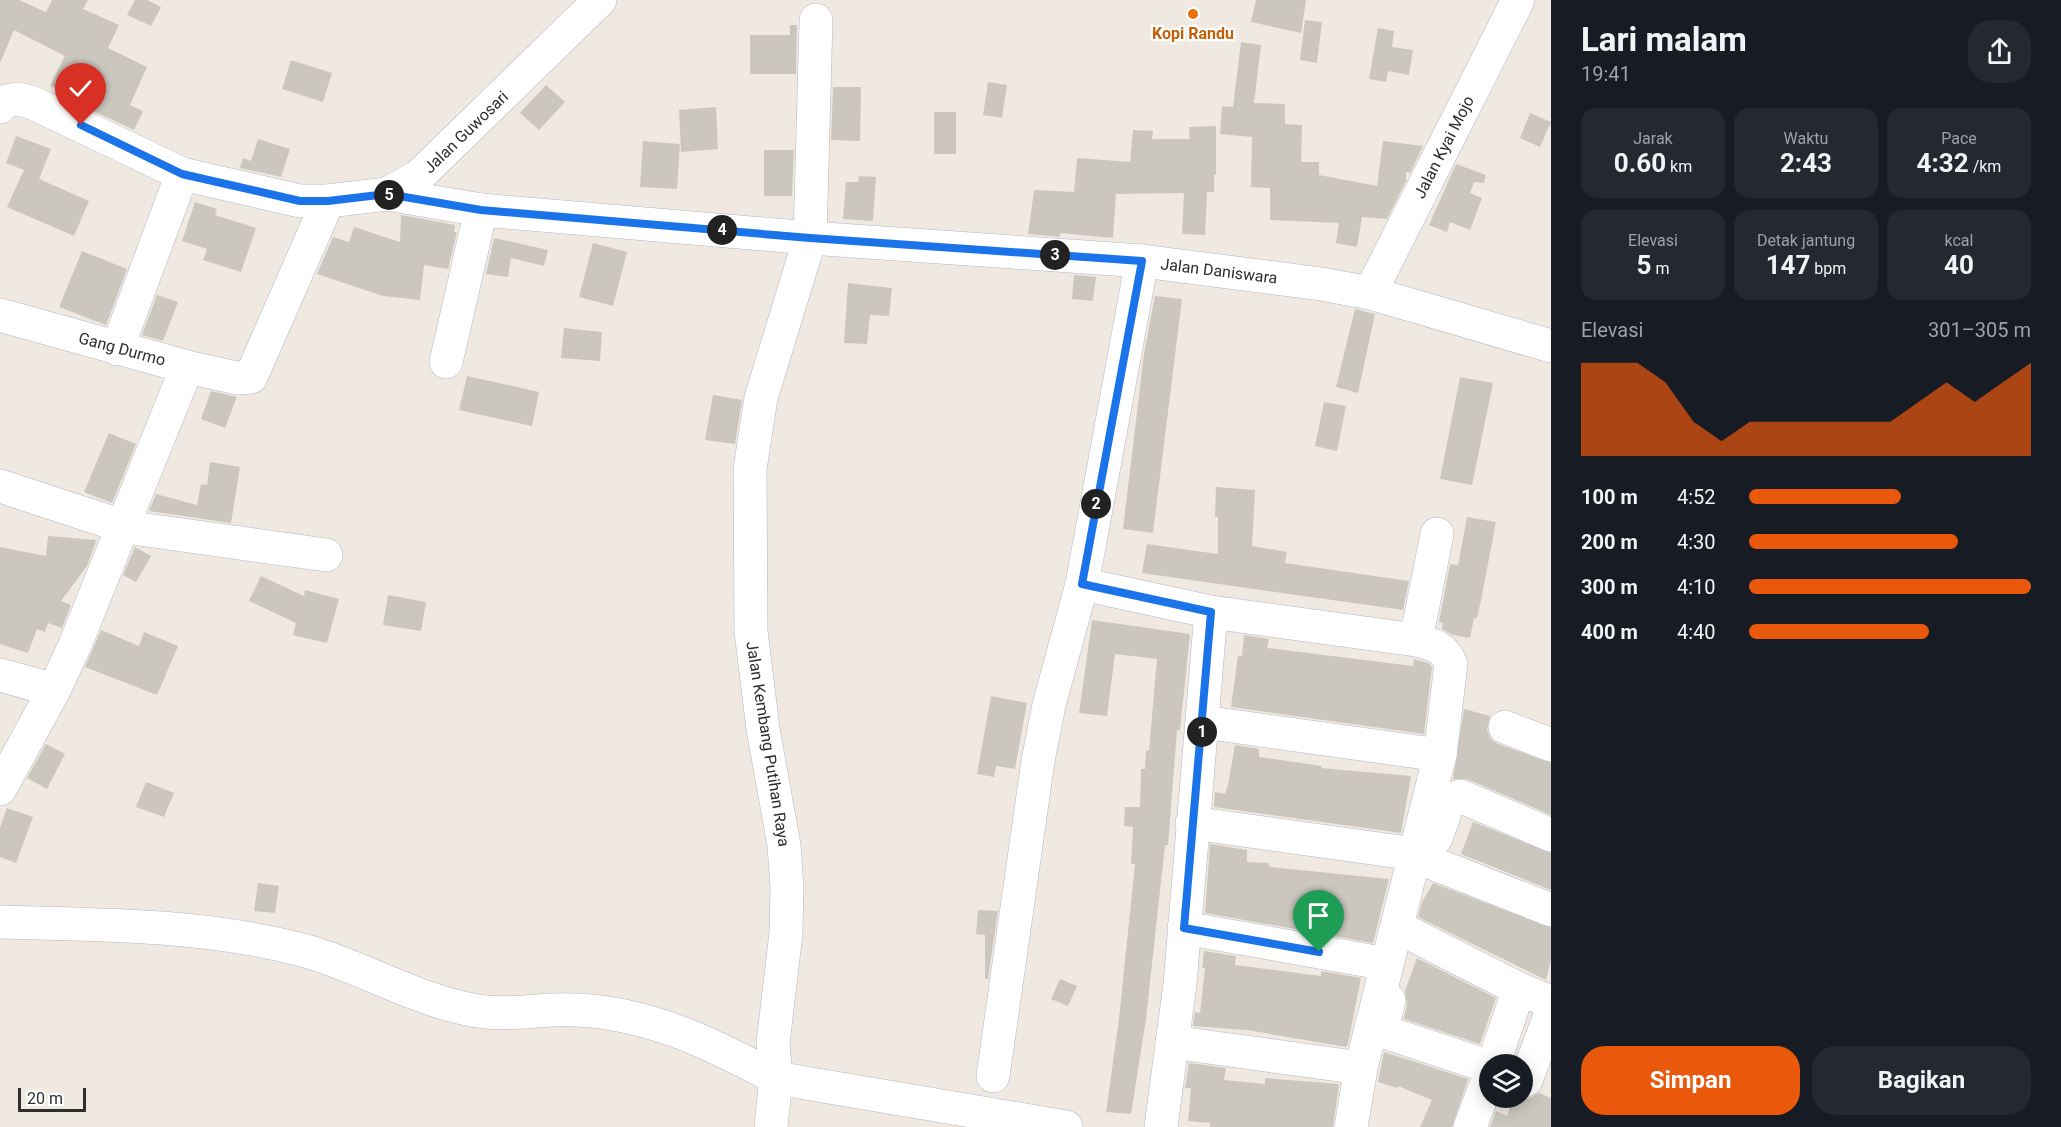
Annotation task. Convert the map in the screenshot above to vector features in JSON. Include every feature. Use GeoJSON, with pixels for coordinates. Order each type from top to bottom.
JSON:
{"type":"FeatureCollection","features":[{"type":"Feature","properties":{"kind":"street","name":"Jalan Guwosari"},"geometry":{"type":"LineString","coordinates":[[1,102],[17,99],[31,102],[182,174],[300,201],[328,201],[387,194],[419,176],[600,0]]}},
{"type":"Feature","properties":{"kind":"street","name":"Jalan Kyai Mojo"},"geometry":{"type":"LineString","coordinates":[[1370,293],[1518,0]]}},
{"type":"Feature","properties":{"kind":"street","name":"Jalan Kembang Putihan Raya"},"geometry":{"type":"LineString","coordinates":[[771,1127],[776,1078],[773,1043],[786,933],[787,888],[783,833],[763,729],[751,631],[750,469],[761,399],[810,238],[816,20]]}},
{"type":"Feature","properties":{"kind":"street"},"geometry":{"type":"LineString","coordinates":[[117,349],[182,174]]}},
{"type":"Feature","properties":{"kind":"street","name":"Jalan Daniswara"},"geometry":{"type":"LineString","coordinates":[[387,194],[481,210],[810,238],[1142,261],[1321,284],[1370,293],[1551,346]]}},
{"type":"Feature","properties":{"kind":"street","name":"Gang Durmo"},"geometry":{"type":"LineString","coordinates":[[0,315],[187,367],[244,379],[251,377],[328,201]]}},
{"type":"Feature","properties":{"kind":"street"},"geometry":{"type":"LineString","coordinates":[[446,362],[481,210]]}},
{"type":"Feature","properties":{"kind":"street"},"geometry":{"type":"LineString","coordinates":[[993,1076],[1038,762],[1049,705],[1082,584],[1142,261]]}},
{"type":"Feature","properties":{"kind":"street"},"geometry":{"type":"LineString","coordinates":[[0,789],[54,690],[124,527],[187,367]]}},
{"type":"Feature","properties":{"kind":"street"},"geometry":{"type":"LineString","coordinates":[[0,486],[124,527],[326,555]]}},
{"type":"Feature","properties":{"kind":"street"},"geometry":{"type":"LineString","coordinates":[[1416,640],[1437,534]]}},
{"type":"Feature","properties":{"kind":"street"},"geometry":{"type":"LineString","coordinates":[[1082,584],[1211,612],[1416,640],[1436,645],[1446,653],[1451,664],[1440,755],[1407,932],[1382,1031],[1479,1062]]}},
{"type":"Feature","properties":{"kind":"street"},"geometry":{"type":"LineString","coordinates":[[1161,1127],[1184,928],[1211,612]]}},
{"type":"Feature","properties":{"kind":"street"},"geometry":{"type":"LineString","coordinates":[[0,675],[54,690]]}},
{"type":"Feature","properties":{"kind":"street"},"geometry":{"type":"LineString","coordinates":[[1203,722],[1440,755]]}},
{"type":"Feature","properties":{"kind":"street"},"geometry":{"type":"LineString","coordinates":[[1505,727],[1551,745]]}},
{"type":"Feature","properties":{"kind":"street"},"geometry":{"type":"LineString","coordinates":[[1352,1127],[1361,1068],[1387,964],[1421,858],[1449,801],[1460,796],[1551,835]]}},
{"type":"Feature","properties":{"kind":"street"},"geometry":{"type":"LineString","coordinates":[[1192,823],[1421,858],[1551,910]]}},
{"type":"Feature","properties":{"kind":"street"},"geometry":{"type":"LineString","coordinates":[[0,922],[209,931],[307,952],[416,994],[472,1010],[502,1013],[577,1010],[629,1016],[704,1040],[776,1078],[1066,1127]]}},
{"type":"Feature","properties":{"kind":"street"},"geometry":{"type":"LineString","coordinates":[[1184,928],[1387,964]]}},
{"type":"Feature","properties":{"kind":"street"},"geometry":{"type":"LineString","coordinates":[[1407,932],[1519,989],[1551,1002]]}},
{"type":"Feature","properties":{"kind":"street"},"geometry":{"type":"LineString","coordinates":[[1495,1054],[1519,989]]}},
{"type":"Feature","properties":{"kind":"street"},"geometry":{"type":"LineString","coordinates":[[1533,1084],[1551,1013]]}},
{"type":"Feature","properties":{"kind":"street"},"geometry":{"type":"LineString","coordinates":[[1172,1042],[1361,1068]]}},
{"type":"Feature","properties":{"kind":"street"},"geometry":{"type":"LineString","coordinates":[[1470,1127],[1479,1103]]}},
{"type":"Feature","properties":{"kind":"building"},"geometry":{"type":"Polygon","coordinates":[[[0,0],[19,0],[46,12],[52,0],[88,0],[83,9],[119,25],[108,48],[147,67],[130,105],[143,111],[134,130],[87,108],[90,103],[50,86],[65,56],[14,30],[0,63],[0,0]]]}},
{"type":"Feature","properties":{"kind":"building"},"geometry":{"type":"Polygon","coordinates":[[[135,0],[147,0],[161,7],[151,26],[127,15],[135,0]]]}},
{"type":"Feature","properties":{"kind":"building"},"geometry":{"type":"Polygon","coordinates":[[[1256,0],[1306,0],[1301,33],[1251,22],[1256,0]]]}},
{"type":"Feature","properties":{"kind":"building"},"geometry":{"type":"Polygon","coordinates":[[[1305,20],[1322,22],[1317,63],[1300,60],[1305,20]]]}},
{"type":"Feature","properties":{"kind":"building"},"geometry":{"type":"Polygon","coordinates":[[[790,25],[797,25],[796,74],[750,74],[750,35],[790,35],[790,25]]]}},
{"type":"Feature","properties":{"kind":"building"},"geometry":{"type":"Polygon","coordinates":[[[1378,28],[1394,31],[1392,47],[1413,50],[1409,75],[1388,71],[1386,82],[1369,79],[1378,28]]]}},
{"type":"Feature","properties":{"kind":"building"},"geometry":{"type":"Polygon","coordinates":[[[1241,42],[1261,45],[1254,103],[1285,104],[1285,124],[1302,125],[1301,162],[1319,162],[1319,175],[1377,186],[1383,141],[1423,146],[1410,173],[1406,172],[1406,181],[1387,219],[1362,217],[1357,247],[1336,243],[1339,223],[1270,220],[1270,188],[1251,187],[1252,137],[1220,134],[1222,106],[1233,107],[1241,42]]]}},
{"type":"Feature","properties":{"kind":"building"},"geometry":{"type":"Polygon","coordinates":[[[291,60],[332,73],[323,102],[282,89],[291,60]]]}},
{"type":"Feature","properties":{"kind":"building"},"geometry":{"type":"Polygon","coordinates":[[[988,82],[1007,85],[1002,118],[983,115],[988,82]]]}},
{"type":"Feature","properties":{"kind":"building"},"geometry":{"type":"Polygon","coordinates":[[[546,85],[565,102],[539,130],[520,113],[546,85]]]}},
{"type":"Feature","properties":{"kind":"building"},"geometry":{"type":"Polygon","coordinates":[[[833,87],[861,87],[860,141],[831,140],[833,87]]]}},
{"type":"Feature","properties":{"kind":"building"},"geometry":{"type":"Polygon","coordinates":[[[716,107],[718,149],[681,152],[679,110],[716,107]]]}},
{"type":"Feature","properties":{"kind":"building"},"geometry":{"type":"Polygon","coordinates":[[[934,112],[956,112],[956,154],[934,154],[934,112]]]}},
{"type":"Feature","properties":{"kind":"building"},"geometry":{"type":"Polygon","coordinates":[[[1530,113],[1551,122],[1540,147],[1520,138],[1530,113]]]}},
{"type":"Feature","properties":{"kind":"building"},"geometry":{"type":"Polygon","coordinates":[[[1216,126],[1216,175],[1214,175],[1214,192],[1207,192],[1205,235],[1182,234],[1184,193],[1116,194],[1113,238],[1060,233],[1060,237],[1028,234],[1034,190],[1074,192],[1077,158],[1130,162],[1133,130],[1153,131],[1152,139],[1190,139],[1189,127],[1216,126]]]}},
{"type":"Feature","properties":{"kind":"building"},"geometry":{"type":"Polygon","coordinates":[[[16,136],[51,149],[39,179],[89,201],[74,236],[7,207],[24,170],[6,163],[16,136]]]}},
{"type":"Feature","properties":{"kind":"building"},"geometry":{"type":"Polygon","coordinates":[[[258,139],[290,149],[281,177],[240,168],[243,158],[251,161],[258,139]]]}},
{"type":"Feature","properties":{"kind":"building"},"geometry":{"type":"Polygon","coordinates":[[[643,141],[680,144],[677,189],[640,187],[643,141]]]}},
{"type":"Feature","properties":{"kind":"building"},"geometry":{"type":"Polygon","coordinates":[[[764,150],[794,150],[792,196],[764,196],[764,150]]]}},
{"type":"Feature","properties":{"kind":"building"},"geometry":{"type":"Polygon","coordinates":[[[1456,164],[1486,175],[1484,183],[1474,182],[1470,193],[1482,198],[1470,230],[1450,222],[1447,232],[1429,225],[1456,164]]]}},
{"type":"Feature","properties":{"kind":"building"},"geometry":{"type":"Polygon","coordinates":[[[859,176],[876,177],[873,221],[843,219],[846,182],[858,182],[859,176]]]}},
{"type":"Feature","properties":{"kind":"building"},"geometry":{"type":"Polygon","coordinates":[[[195,202],[217,209],[215,215],[256,228],[241,272],[203,260],[207,249],[182,241],[195,202]]]}},
{"type":"Feature","properties":{"kind":"building"},"geometry":{"type":"Polygon","coordinates":[[[401,215],[455,225],[454,232],[457,232],[448,269],[424,265],[420,300],[383,296],[317,274],[333,237],[349,242],[354,227],[400,242],[401,215]]]}},
{"type":"Feature","properties":{"kind":"building"},"geometry":{"type":"Polygon","coordinates":[[[494,238],[548,250],[544,266],[511,258],[508,277],[486,274],[494,238]]]}},
{"type":"Feature","properties":{"kind":"building"},"geometry":{"type":"Polygon","coordinates":[[[593,243],[627,252],[613,306],[579,297],[593,243]]]}},
{"type":"Feature","properties":{"kind":"building"},"geometry":{"type":"Polygon","coordinates":[[[82,251],[127,269],[106,325],[59,307],[82,251]]]}},
{"type":"Feature","properties":{"kind":"building"},"geometry":{"type":"Polygon","coordinates":[[[1074,275],[1096,277],[1093,301],[1072,299],[1074,275]]]}},
{"type":"Feature","properties":{"kind":"building"},"geometry":{"type":"Polygon","coordinates":[[[848,283],[892,288],[889,316],[870,315],[867,344],[844,343],[848,283]]]}},
{"type":"Feature","properties":{"kind":"building"},"geometry":{"type":"Polygon","coordinates":[[[157,295],[178,302],[163,341],[142,335],[157,295]]]}},
{"type":"Feature","properties":{"kind":"building"},"geometry":{"type":"Polygon","coordinates":[[[1155,296],[1182,299],[1153,533],[1123,529],[1144,354],[1155,296]]]}},
{"type":"Feature","properties":{"kind":"building"},"geometry":{"type":"Polygon","coordinates":[[[1355,309],[1375,314],[1358,393],[1336,387],[1355,309]]]}},
{"type":"Feature","properties":{"kind":"building"},"geometry":{"type":"Polygon","coordinates":[[[564,328],[602,332],[600,361],[561,358],[564,328]]]}},
{"type":"Feature","properties":{"kind":"building"},"geometry":{"type":"Polygon","coordinates":[[[467,376],[539,392],[532,426],[459,410],[467,376]]]}},
{"type":"Feature","properties":{"kind":"building"},"geometry":{"type":"Polygon","coordinates":[[[1460,377],[1493,383],[1472,485],[1440,479],[1460,377]]]}},
{"type":"Feature","properties":{"kind":"building"},"geometry":{"type":"Polygon","coordinates":[[[211,391],[237,397],[225,428],[201,419],[211,391]]]}},
{"type":"Feature","properties":{"kind":"building"},"geometry":{"type":"Polygon","coordinates":[[[713,395],[742,400],[735,444],[705,440],[713,395]]]}},
{"type":"Feature","properties":{"kind":"building"},"geometry":{"type":"Polygon","coordinates":[[[1324,402],[1346,406],[1337,451],[1315,446],[1324,402]]]}},
{"type":"Feature","properties":{"kind":"building"},"geometry":{"type":"Polygon","coordinates":[[[109,433],[136,444],[112,503],[84,492],[109,433]]]}},
{"type":"Feature","properties":{"kind":"building"},"geometry":{"type":"Polygon","coordinates":[[[210,462],[240,467],[231,523],[149,511],[156,494],[197,505],[201,484],[207,485],[210,462]]]}},
{"type":"Feature","properties":{"kind":"building"},"geometry":{"type":"Polygon","coordinates":[[[1216,487],[1255,490],[1252,546],[1287,552],[1285,563],[1409,581],[1403,610],[1142,573],[1147,544],[1218,554],[1218,517],[1215,517],[1216,487]]]}},
{"type":"Feature","properties":{"kind":"building"},"geometry":{"type":"Polygon","coordinates":[[[1467,517],[1496,522],[1477,618],[1474,618],[1470,638],[1453,635],[1442,629],[1443,623],[1439,622],[1450,564],[1458,565],[1467,517]]]}},
{"type":"Feature","properties":{"kind":"building"},"geometry":{"type":"Polygon","coordinates":[[[48,536],[96,540],[87,566],[61,601],[71,605],[62,628],[48,623],[45,632],[37,629],[28,653],[0,644],[0,547],[46,556],[48,536]]]}},
{"type":"Feature","properties":{"kind":"building"},"geometry":{"type":"Polygon","coordinates":[[[135,547],[151,556],[136,582],[123,575],[135,547]]]}},
{"type":"Feature","properties":{"kind":"building"},"geometry":{"type":"Polygon","coordinates":[[[261,576],[304,596],[305,590],[339,599],[327,643],[293,635],[296,623],[249,601],[261,576]]]}},
{"type":"Feature","properties":{"kind":"building"},"geometry":{"type":"Polygon","coordinates":[[[388,595],[426,602],[421,631],[383,625],[388,595]]]}},
{"type":"Feature","properties":{"kind":"building"},"geometry":{"type":"Polygon","coordinates":[[[1092,620],[1190,634],[1180,730],[1177,730],[1168,845],[1165,845],[1146,1019],[1131,1114],[1106,1112],[1119,1019],[1135,864],[1131,864],[1133,827],[1124,826],[1125,807],[1140,807],[1141,769],[1145,769],[1146,750],[1149,751],[1157,659],[1115,654],[1107,716],[1079,713],[1092,620]]]}},
{"type":"Feature","properties":{"kind":"building"},"geometry":{"type":"Polygon","coordinates":[[[101,630],[139,646],[144,632],[178,646],[157,695],[85,667],[101,630]]]}},
{"type":"Feature","properties":{"kind":"building"},"geometry":{"type":"Polygon","coordinates":[[[1244,635],[1269,639],[1267,648],[1413,666],[1414,659],[1428,663],[1432,667],[1424,734],[1231,707],[1238,656],[1242,656],[1244,635]]]}},
{"type":"Feature","properties":{"kind":"building"},"geometry":{"type":"Polygon","coordinates":[[[991,696],[1027,703],[1015,769],[996,766],[994,777],[977,774],[991,696]]]}},
{"type":"Feature","properties":{"kind":"building"},"geometry":{"type":"Polygon","coordinates":[[[1464,709],[1490,716],[1487,730],[1491,739],[1498,744],[1551,763],[1551,815],[1467,779],[1453,779],[1464,709]]]}},
{"type":"Feature","properties":{"kind":"building"},"geometry":{"type":"Polygon","coordinates":[[[46,744],[65,754],[47,789],[27,778],[46,744]]]}},
{"type":"Feature","properties":{"kind":"building"},"geometry":{"type":"Polygon","coordinates":[[[1235,745],[1259,749],[1259,757],[1322,766],[1321,768],[1411,776],[1401,833],[1214,807],[1215,792],[1225,794],[1235,745]]]}},
{"type":"Feature","properties":{"kind":"building"},"geometry":{"type":"Polygon","coordinates":[[[146,782],[174,793],[164,817],[136,807],[146,782]]]}},
{"type":"Feature","properties":{"kind":"building"},"geometry":{"type":"Polygon","coordinates":[[[7,808],[33,817],[16,863],[0,857],[0,828],[7,808]]]}},
{"type":"Feature","properties":{"kind":"building"},"geometry":{"type":"Polygon","coordinates":[[[1473,822],[1551,853],[1551,890],[1461,854],[1473,822]]]}},
{"type":"Feature","properties":{"kind":"building"},"geometry":{"type":"Polygon","coordinates":[[[1210,844],[1247,850],[1247,862],[1269,863],[1269,867],[1389,879],[1373,943],[1205,913],[1210,844]]]}},
{"type":"Feature","properties":{"kind":"building"},"geometry":{"type":"Polygon","coordinates":[[[258,883],[279,886],[275,913],[254,911],[258,883]]]}},
{"type":"Feature","properties":{"kind":"building"},"geometry":{"type":"Polygon","coordinates":[[[1433,883],[1551,928],[1551,960],[1546,980],[1418,917],[1422,902],[1433,883]]]}},
{"type":"Feature","properties":{"kind":"building"},"geometry":{"type":"Polygon","coordinates":[[[978,910],[998,911],[988,979],[985,979],[985,935],[976,934],[978,910]]]}},
{"type":"Feature","properties":{"kind":"building"},"geometry":{"type":"Polygon","coordinates":[[[1204,951],[1236,956],[1235,965],[1321,976],[1321,971],[1361,978],[1348,1044],[1346,1047],[1247,1030],[1193,1026],[1195,1012],[1200,1013],[1205,968],[1202,968],[1204,951]]]}},
{"type":"Feature","properties":{"kind":"building"},"geometry":{"type":"Polygon","coordinates":[[[1417,958],[1496,998],[1480,1044],[1404,1019],[1407,1004],[1405,991],[1417,958]]]}},
{"type":"Feature","properties":{"kind":"building"},"geometry":{"type":"Polygon","coordinates":[[[1060,979],[1077,986],[1068,1006],[1051,999],[1060,979]]]}},
{"type":"Feature","properties":{"kind":"building"},"geometry":{"type":"Polygon","coordinates":[[[1384,1052],[1468,1079],[1452,1127],[1420,1127],[1432,1100],[1398,1086],[1397,1088],[1378,1082],[1384,1052]]]}},
{"type":"Feature","properties":{"kind":"building"},"geometry":{"type":"Polygon","coordinates":[[[1189,1063],[1226,1068],[1224,1080],[1265,1084],[1265,1078],[1339,1084],[1333,1127],[1210,1127],[1210,1123],[1188,1121],[1191,1088],[1185,1088],[1189,1063]]]}},
{"type":"Feature","properties":{"kind":"building"},"geometry":{"type":"Polygon","coordinates":[[[1539,1093],[1551,1098],[1551,1127],[1490,1127],[1496,1111],[1507,1116],[1510,1108],[1533,1108],[1533,1096],[1539,1093]]]}},
{"type":"Feature","properties":{"kind":"place","name":"Kopi Randu"},"geometry":{"type":"Point","coordinates":[1193,14]}},
{"type":"Feature","properties":{"kind":"route"},"geometry":{"type":"LineString","coordinates":[[81,125],[182,174],[300,201],[357,199],[387,194],[481,210],[810,238],[1142,261],[1082,584],[1211,612],[1184,928],[1319,952]]}}]}
